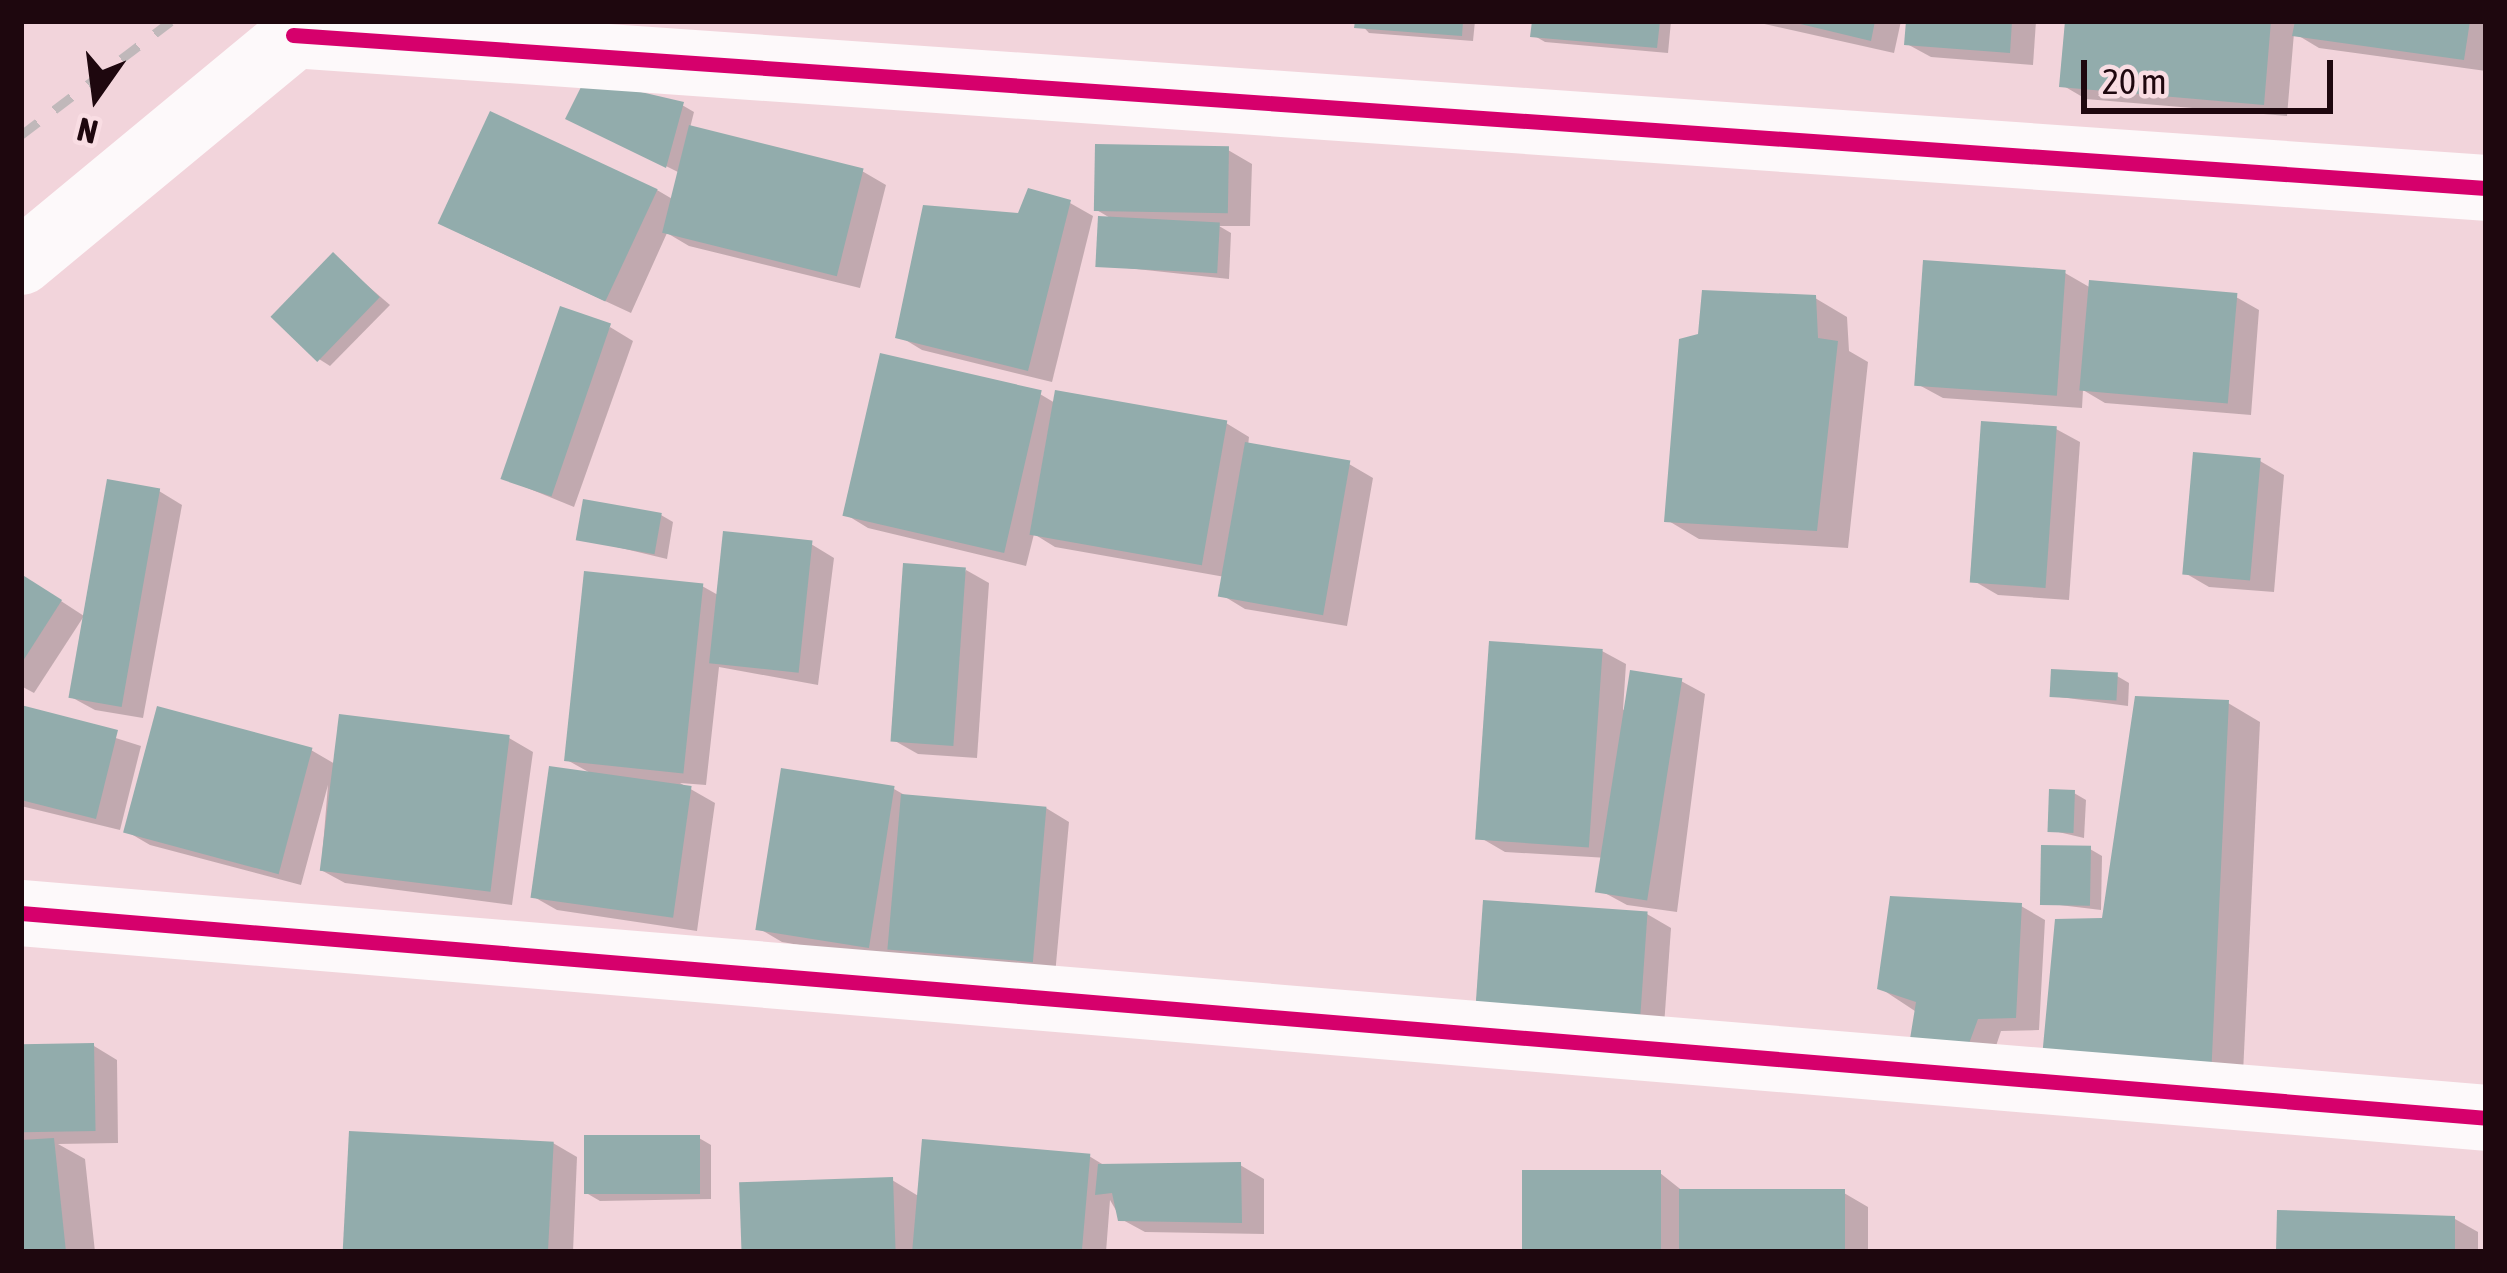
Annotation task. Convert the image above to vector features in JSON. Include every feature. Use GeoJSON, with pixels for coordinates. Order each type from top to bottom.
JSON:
{"type":"FeatureCollection","features":[{"type":"Feature","properties":{"kind":"street"},"geometry":{"type":"LineString","coordinates":[[21,262],[302,28],[2486,188]]}},
{"type":"Feature","properties":{"kind":"street"},"geometry":{"type":"LineString","coordinates":[[21,914],[2486,1118]]}},
{"type":"Feature","properties":{"kind":"building"},"geometry":{"type":"Polygon","coordinates":[[[1355,21],[1463,21],[1462,36],[1354,28],[1355,21]]]}},
{"type":"Feature","properties":{"kind":"building"},"geometry":{"type":"Polygon","coordinates":[[[1532,21],[1660,21],[1657,48],[1530,37],[1532,21]]]}},
{"type":"Feature","properties":{"kind":"building"},"geometry":{"type":"Polygon","coordinates":[[[1788,21],[1875,21],[1871,41],[1788,21]]]}},
{"type":"Feature","properties":{"kind":"building"},"geometry":{"type":"Polygon","coordinates":[[[1906,21],[2012,21],[2010,53],[1904,45],[1906,21]]]}},
{"type":"Feature","properties":{"kind":"building"},"geometry":{"type":"Polygon","coordinates":[[[2065,21],[2271,21],[2264,105],[2059,87],[2065,21]]]}},
{"type":"Feature","properties":{"kind":"building"},"geometry":{"type":"Polygon","coordinates":[[[2295,21],[2470,21],[2464,60],[2292,36],[2295,21]]]}},
{"type":"Feature","properties":{"kind":"building"},"geometry":{"type":"Polygon","coordinates":[[[585,79],[684,102],[666,168],[565,119],[585,79]]]}},
{"type":"Feature","properties":{"kind":"building"},"geometry":{"type":"Polygon","coordinates":[[[490,111],[658,189],[605,302],[438,223],[490,111]]]}},
{"type":"Feature","properties":{"kind":"building"},"geometry":{"type":"Polygon","coordinates":[[[689,125],[864,169],[837,276],[662,233],[689,125]]]}},
{"type":"Feature","properties":{"kind":"building"},"geometry":{"type":"Polygon","coordinates":[[[1095,144],[1229,146],[1228,213],[1094,211],[1095,144]]]}},
{"type":"Feature","properties":{"kind":"building"},"geometry":{"type":"Polygon","coordinates":[[[1028,188],[1071,200],[1028,371],[895,338],[923,205],[1018,213],[1028,188]]]}},
{"type":"Feature","properties":{"kind":"building"},"geometry":{"type":"Polygon","coordinates":[[[1098,216],[1220,222],[1217,273],[1095,267],[1098,216]]]}},
{"type":"Feature","properties":{"kind":"building"},"geometry":{"type":"Polygon","coordinates":[[[333,252],[380,297],[317,362],[270,317],[333,252]]]}},
{"type":"Feature","properties":{"kind":"building"},"geometry":{"type":"Polygon","coordinates":[[[1923,260],[2066,270],[2057,396],[1914,386],[1923,260]]]}},
{"type":"Feature","properties":{"kind":"building"},"geometry":{"type":"Polygon","coordinates":[[[2089,280],[2237,293],[2228,404],[2079,391],[2089,280]]]}},
{"type":"Feature","properties":{"kind":"building"},"geometry":{"type":"Polygon","coordinates":[[[1702,290],[1816,295],[1818,338],[1838,341],[1817,531],[1664,522],[1679,339],[1698,334],[1702,290]]]}},
{"type":"Feature","properties":{"kind":"building"},"geometry":{"type":"Polygon","coordinates":[[[560,306],[611,324],[551,497],[500,479],[560,306]]]}},
{"type":"Feature","properties":{"kind":"building"},"geometry":{"type":"Polygon","coordinates":[[[880,353],[1042,390],[1004,553],[842,516],[880,353]]]}},
{"type":"Feature","properties":{"kind":"building"},"geometry":{"type":"Polygon","coordinates":[[[1055,390],[1227,420],[1202,565],[1029,535],[1055,390]]]}},
{"type":"Feature","properties":{"kind":"building"},"geometry":{"type":"Polygon","coordinates":[[[1981,421],[2057,426],[2046,588],[1970,583],[1981,421]]]}},
{"type":"Feature","properties":{"kind":"building"},"geometry":{"type":"Polygon","coordinates":[[[1245,442],[1350,461],[1323,615],[1218,597],[1245,442]]]}},
{"type":"Feature","properties":{"kind":"building"},"geometry":{"type":"Polygon","coordinates":[[[2193,452],[2261,458],[2250,580],[2182,575],[2193,452]]]}},
{"type":"Feature","properties":{"kind":"building"},"geometry":{"type":"Polygon","coordinates":[[[107,479],[160,488],[122,707],[68,698],[107,479]]]}},
{"type":"Feature","properties":{"kind":"building"},"geometry":{"type":"Polygon","coordinates":[[[583,499],[662,513],[654,554],[576,540],[583,499]]]}},
{"type":"Feature","properties":{"kind":"building"},"geometry":{"type":"Polygon","coordinates":[[[723,531],[813,540],[799,673],[709,663],[723,531]]]}},
{"type":"Feature","properties":{"kind":"building"},"geometry":{"type":"Polygon","coordinates":[[[903,563],[966,567],[953,746],[891,742],[903,563]]]}},
{"type":"Feature","properties":{"kind":"building"},"geometry":{"type":"Polygon","coordinates":[[[584,571],[703,584],[683,773],[564,761],[584,571]]]}},
{"type":"Feature","properties":{"kind":"building"},"geometry":{"type":"Polygon","coordinates":[[[21,574],[62,600],[21,664],[21,574]]]}},
{"type":"Feature","properties":{"kind":"building"},"geometry":{"type":"Polygon","coordinates":[[[1489,641],[1603,649],[1589,847],[1475,840],[1489,641]]]}},
{"type":"Feature","properties":{"kind":"building"},"geometry":{"type":"Polygon","coordinates":[[[2051,669],[2118,673],[2116,700],[2050,697],[2051,669]]]}},
{"type":"Feature","properties":{"kind":"building"},"geometry":{"type":"Polygon","coordinates":[[[1630,670],[1682,678],[1647,901],[1595,892],[1630,670]]]}},
{"type":"Feature","properties":{"kind":"building"},"geometry":{"type":"Polygon","coordinates":[[[2135,696],[2229,700],[2211,1077],[2041,1068],[2055,919],[2102,918],[2135,696]]]}},
{"type":"Feature","properties":{"kind":"building"},"geometry":{"type":"Polygon","coordinates":[[[21,705],[118,730],[96,819],[21,800],[21,705]]]}},
{"type":"Feature","properties":{"kind":"building"},"geometry":{"type":"Polygon","coordinates":[[[157,706],[313,748],[279,874],[123,833],[157,706]]]}},
{"type":"Feature","properties":{"kind":"building"},"geometry":{"type":"Polygon","coordinates":[[[339,714],[510,735],[490,892],[320,871],[339,714]]]}},
{"type":"Feature","properties":{"kind":"building"},"geometry":{"type":"Polygon","coordinates":[[[549,766],[692,786],[673,918],[530,898],[549,766]]]}},
{"type":"Feature","properties":{"kind":"building"},"geometry":{"type":"Polygon","coordinates":[[[781,768],[895,786],[869,948],[755,930],[781,768]]]}},
{"type":"Feature","properties":{"kind":"building"},"geometry":{"type":"Polygon","coordinates":[[[2049,789],[2075,790],[2073,833],[2047,832],[2049,789]]]}},
{"type":"Feature","properties":{"kind":"building"},"geometry":{"type":"Polygon","coordinates":[[[901,794],[1046,807],[1033,962],[887,949],[901,794]]]}},
{"type":"Feature","properties":{"kind":"building"},"geometry":{"type":"Polygon","coordinates":[[[2041,845],[2091,846],[2090,906],[2040,905],[2041,845]]]}},
{"type":"Feature","properties":{"kind":"building"},"geometry":{"type":"Polygon","coordinates":[[[1890,896],[2022,903],[2016,1018],[1978,1019],[1967,1049],[1910,1039],[1916,1002],[1877,989],[1890,896]]]}},
{"type":"Feature","properties":{"kind":"building"},"geometry":{"type":"Polygon","coordinates":[[[1483,900],[1648,912],[1640,1014],[1476,1003],[1483,900]]]}},
{"type":"Feature","properties":{"kind":"building"},"geometry":{"type":"Polygon","coordinates":[[[94,1043],[96,1131],[23,1132],[21,1044],[94,1043]]]}},
{"type":"Feature","properties":{"kind":"building"},"geometry":{"type":"Polygon","coordinates":[[[349,1131],[554,1142],[548,1252],[343,1252],[349,1131]]]}},
{"type":"Feature","properties":{"kind":"building"},"geometry":{"type":"Polygon","coordinates":[[[584,1135],[700,1135],[700,1194],[584,1194],[584,1135]]]}},
{"type":"Feature","properties":{"kind":"building"},"geometry":{"type":"Polygon","coordinates":[[[54,1138],[66,1252],[21,1252],[21,1140],[54,1138]]]}},
{"type":"Feature","properties":{"kind":"building"},"geometry":{"type":"Polygon","coordinates":[[[922,1139],[1090,1154],[1082,1252],[912,1252],[922,1139]]]}},
{"type":"Feature","properties":{"kind":"building"},"geometry":{"type":"Polygon","coordinates":[[[1241,1162],[1242,1223],[1118,1221],[1112,1193],[1095,1195],[1098,1164],[1241,1162]]]}},
{"type":"Feature","properties":{"kind":"building"},"geometry":{"type":"Polygon","coordinates":[[[1522,1170],[1661,1170],[1661,1252],[1522,1252],[1522,1170]]]}},
{"type":"Feature","properties":{"kind":"building"},"geometry":{"type":"Polygon","coordinates":[[[893,1177],[896,1252],[742,1252],[739,1182],[893,1177]]]}},
{"type":"Feature","properties":{"kind":"building"},"geometry":{"type":"Polygon","coordinates":[[[1679,1189],[1845,1189],[1845,1252],[1679,1252],[1679,1189]]]}},
{"type":"Feature","properties":{"kind":"building"},"geometry":{"type":"Polygon","coordinates":[[[2277,1210],[2455,1216],[2455,1252],[2276,1252],[2277,1210]]]}},
{"type":"Feature","properties":{"kind":"railway"},"geometry":{"type":"LineString","coordinates":[[21,135],[171,21]]}},
{"type":"Feature","properties":{"kind":"cycle path"},"geometry":{"type":"LineString","coordinates":[[293,35],[2486,188]]}},
{"type":"Feature","properties":{"kind":"cycle path"},"geometry":{"type":"LineString","coordinates":[[21,913],[2486,1118]]}}]}
